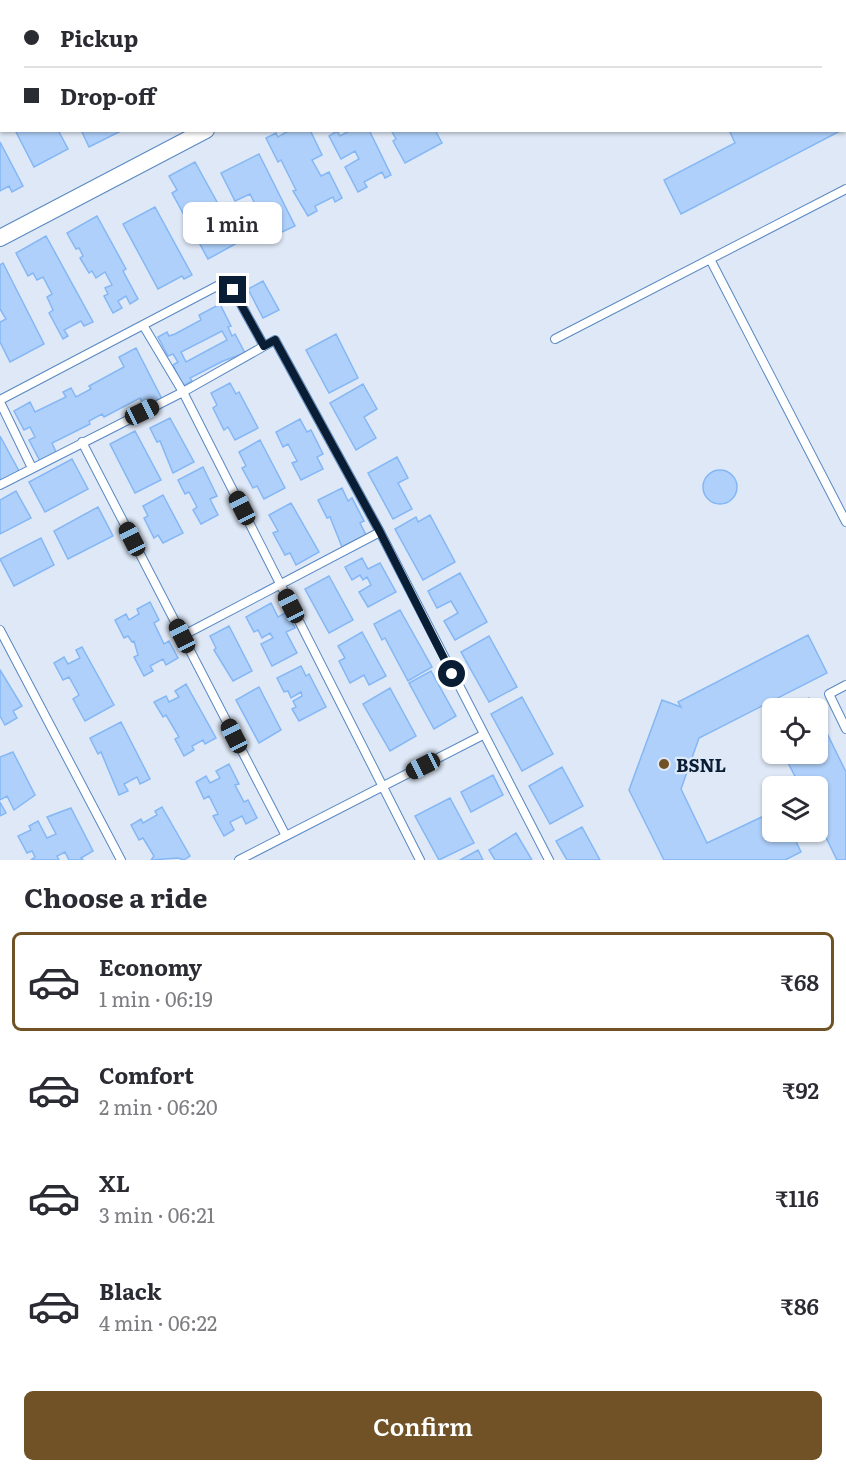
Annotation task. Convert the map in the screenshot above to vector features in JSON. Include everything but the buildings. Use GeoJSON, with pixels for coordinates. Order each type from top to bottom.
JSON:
{"type":"FeatureCollection","features":[{"type":"Feature","properties":{"kind":"street"},"geometry":{"type":"LineString","coordinates":[[0,238],[200,132]]}},
{"type":"Feature","properties":{"kind":"lane"},"geometry":{"type":"LineString","coordinates":[[555,339],[846,189]]}},
{"type":"Feature","properties":{"kind":"lane"},"geometry":{"type":"LineString","coordinates":[[710,259],[846,522]]}},
{"type":"Feature","properties":{"kind":"lane"},"geometry":{"type":"LineString","coordinates":[[32,468],[0,401],[143,325],[221,284],[228,283],[264,346]]}},
{"type":"Feature","properties":{"kind":"lane"},"geometry":{"type":"LineString","coordinates":[[143,325],[183,392],[420,860]]}},
{"type":"Feature","properties":{"kind":"lane"},"geometry":{"type":"LineString","coordinates":[[0,485],[183,392],[275,340],[380,532],[549,860]]}},
{"type":"Feature","properties":{"kind":"lane"},"geometry":{"type":"LineString","coordinates":[[82,442],[286,836]]}},
{"type":"Feature","properties":{"kind":"lane"},"geometry":{"type":"LineString","coordinates":[[182,636],[380,532]]}},
{"type":"Feature","properties":{"kind":"lane"},"geometry":{"type":"LineString","coordinates":[[0,630],[121,860]]}},
{"type":"Feature","properties":{"kind":"lane"},"geometry":{"type":"LineString","coordinates":[[846,685],[829,694],[846,729]]}},
{"type":"Feature","properties":{"kind":"lane"},"geometry":{"type":"LineString","coordinates":[[239,860],[483,735]]}},
{"type":"Feature","properties":{"kind":"place","name":"BSNL"},"geometry":{"type":"Point","coordinates":[664,764]}},
{"type":"Feature","properties":{"kind":"route"},"geometry":{"type":"LineString","coordinates":[[233,290],[264,346],[275,340],[380,532],[452,674]]}}]}
